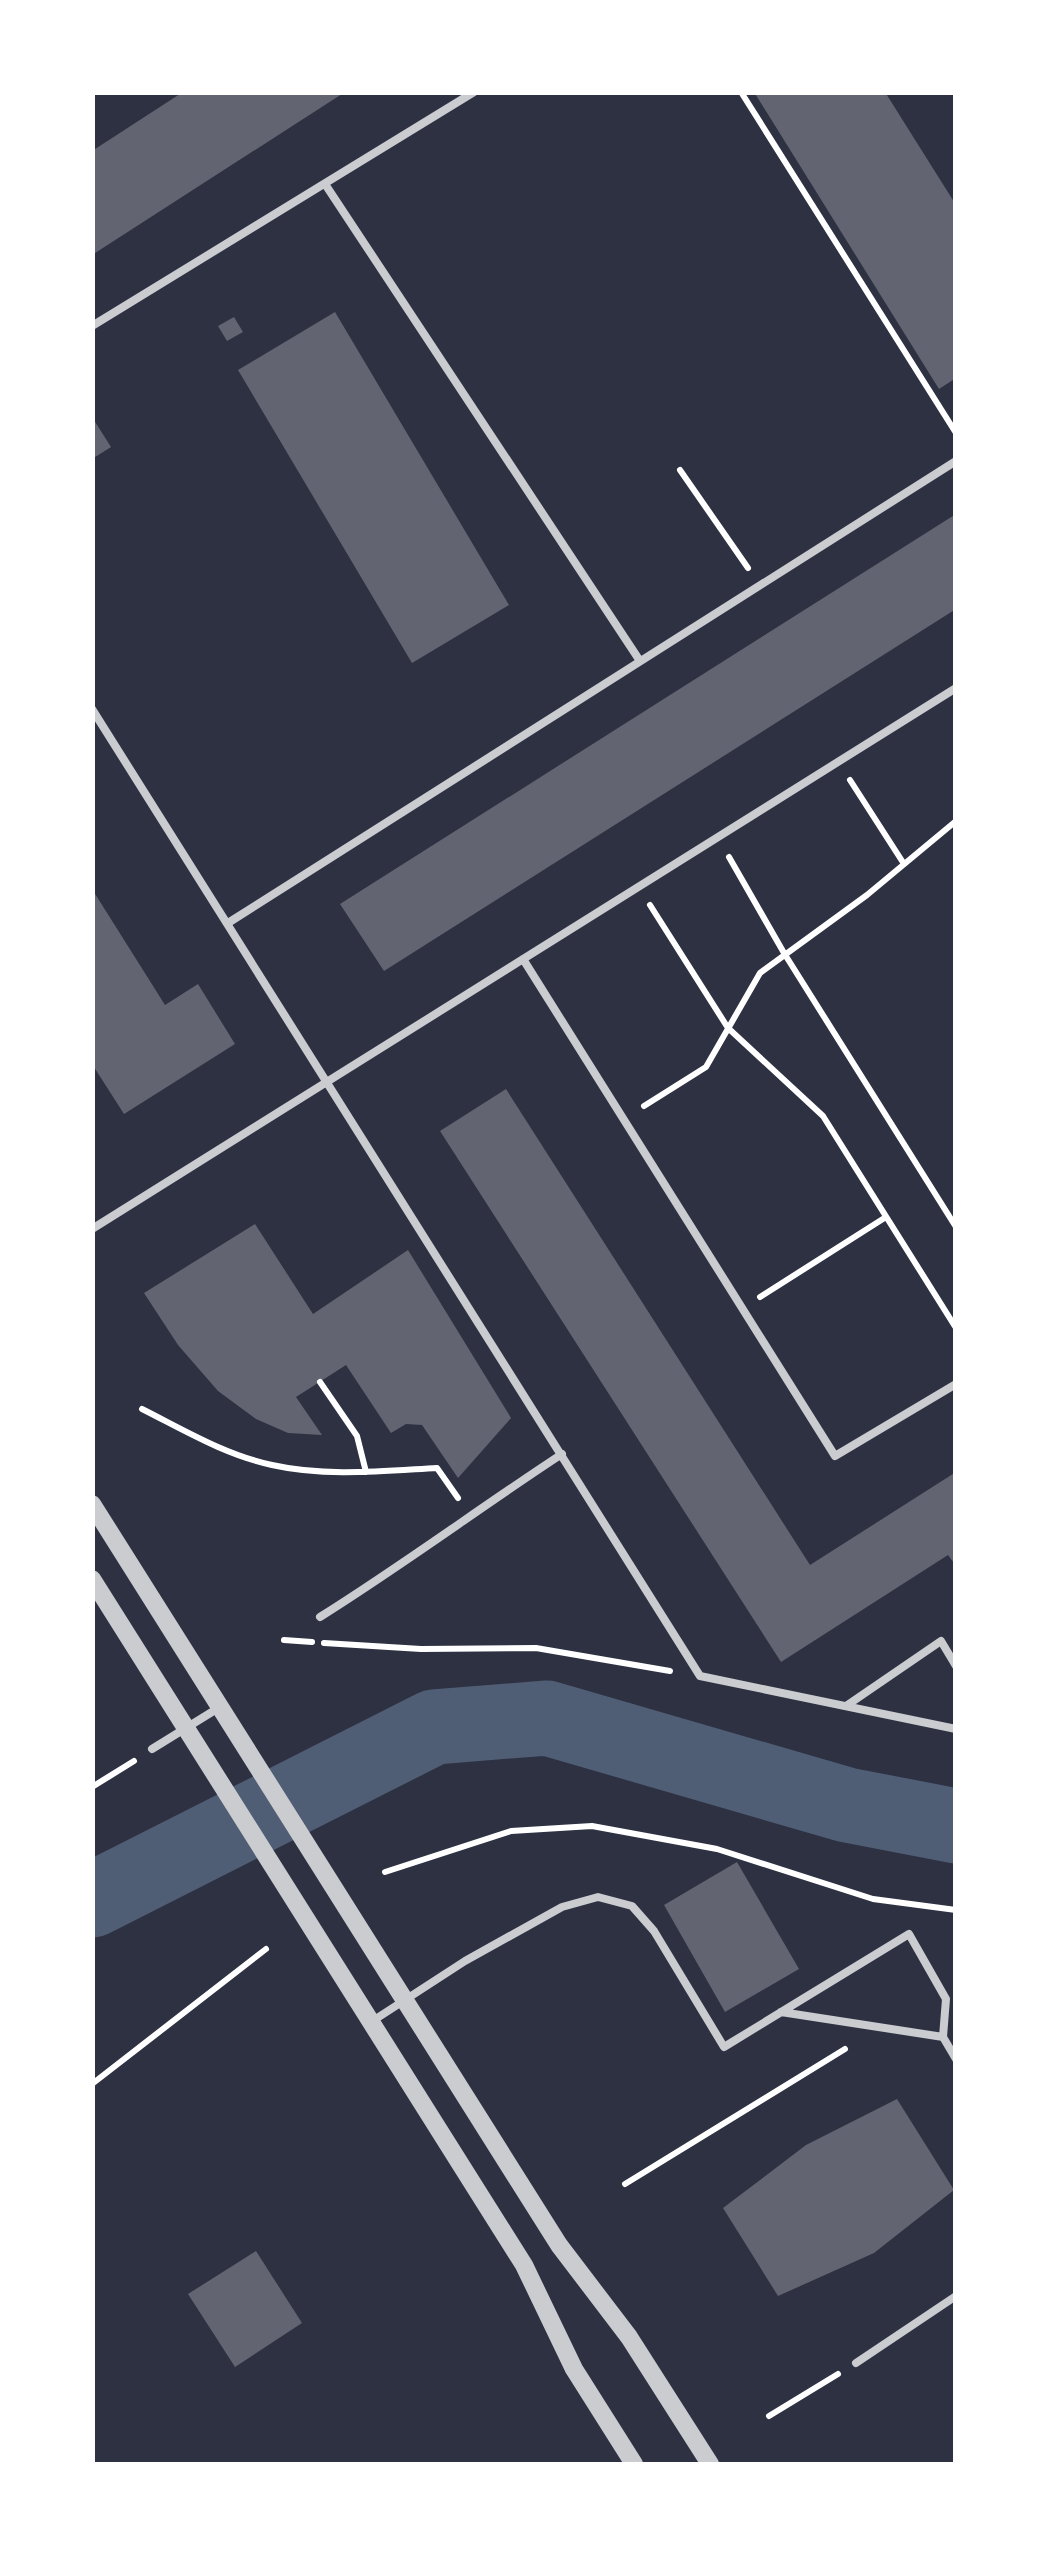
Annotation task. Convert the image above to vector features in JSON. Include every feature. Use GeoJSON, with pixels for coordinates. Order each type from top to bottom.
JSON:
{"type":"FeatureCollection","features":[{"type":"Feature","properties":{"kind":"street"},"geometry":{"type":"LineString","coordinates":[[92,1504],[559,2245],[629,2338],[710,2464]]}},
{"type":"Feature","properties":{"kind":"street"},"geometry":{"type":"LineString","coordinates":[[92,1579],[524,2265],[574,2369],[634,2464]]}},
{"type":"Feature","properties":{"kind":"lane"},"geometry":{"type":"LineString","coordinates":[[92,326],[474,92]]}},
{"type":"Feature","properties":{"kind":"lane"},"geometry":{"type":"LineString","coordinates":[[324,184],[640,661]]}},
{"type":"Feature","properties":{"kind":"lane"},"geometry":{"type":"LineString","coordinates":[[228,923],[956,461]]}},
{"type":"Feature","properties":{"kind":"lane"},"geometry":{"type":"LineString","coordinates":[[92,1228],[956,688]]}},
{"type":"Feature","properties":{"kind":"lane"},"geometry":{"type":"LineString","coordinates":[[92,708],[700,1676],[956,1729]]}},
{"type":"Feature","properties":{"kind":"lane"},"geometry":{"type":"LineString","coordinates":[[523,959],[836,1456],[956,1384]]}},
{"type":"Feature","properties":{"kind":"lane"},"geometry":{"type":"LineString","coordinates":[[320,1617],[562,1454]]}},
{"type":"Feature","properties":{"kind":"lane"},"geometry":{"type":"LineString","coordinates":[[846,1706],[941,1641],[956,1666]]}},
{"type":"Feature","properties":{"kind":"lane"},"geometry":{"type":"LineString","coordinates":[[152,1749],[220,1707]]}},
{"type":"Feature","properties":{"kind":"lane"},"geometry":{"type":"LineString","coordinates":[[371,2022],[562,1907],[598,1897],[632,1906],[654,1932],[724,2047],[909,1934],[946,1999],[943,2037],[956,2059]]}},
{"type":"Feature","properties":{"kind":"lane"},"geometry":{"type":"LineString","coordinates":[[781,2012],[943,2037]]}},
{"type":"Feature","properties":{"kind":"lane"},"geometry":{"type":"LineString","coordinates":[[856,2363],[956,2296]]}},
{"type":"Feature","properties":{"kind":"path"},"geometry":{"type":"LineString","coordinates":[[741,92],[956,433]]}},
{"type":"Feature","properties":{"kind":"path"},"geometry":{"type":"LineString","coordinates":[[680,470],[760,586]]}},
{"type":"Feature","properties":{"kind":"path"},"geometry":{"type":"LineString","coordinates":[[838,762],[904,864]]}},
{"type":"Feature","properties":{"kind":"path"},"geometry":{"type":"LineString","coordinates":[[622,1120],[706,1068],[760,973],[867,895],[956,821]]}},
{"type":"Feature","properties":{"kind":"path"},"geometry":{"type":"LineString","coordinates":[[718,838],[784,952],[956,1227]]}},
{"type":"Feature","properties":{"kind":"path"},"geometry":{"type":"LineString","coordinates":[[639,886],[728,1028],[823,1116],[956,1328]]}},
{"type":"Feature","properties":{"kind":"path"},"geometry":{"type":"LineString","coordinates":[[742,1308],[886,1217]]}},
{"type":"Feature","properties":{"kind":"path"},"geometry":{"type":"LineString","coordinates":[[320,1382],[357,1436],[366,1472]]}},
{"type":"Feature","properties":{"kind":"path"},"geometry":{"type":"LineString","coordinates":[[142,1409],[224,1450],[272,1465],[366,1472],[437,1468],[470,1514]]}},
{"type":"Feature","properties":{"kind":"path"},"geometry":{"type":"LineString","coordinates":[[284,1640],[421,1649],[536,1648],[700,1676]]}},
{"type":"Feature","properties":{"kind":"path"},"geometry":{"type":"LineString","coordinates":[[94,1784],[152,1749]]}},
{"type":"Feature","properties":{"kind":"path"},"geometry":{"type":"LineString","coordinates":[[386,1872],[511,1830],[592,1826],[718,1849],[874,1899],[956,1910]]}},
{"type":"Feature","properties":{"kind":"path"},"geometry":{"type":"LineString","coordinates":[[92,2084],[266,1949]]}},
{"type":"Feature","properties":{"kind":"path"},"geometry":{"type":"LineString","coordinates":[[625,2184],[880,2028]]}},
{"type":"Feature","properties":{"kind":"path"},"geometry":{"type":"LineString","coordinates":[[769,2416],[856,2363]]}},
{"type":"Feature","properties":{"kind":"building"},"geometry":{"type":"Polygon","coordinates":[[[183,92],[345,92],[92,255],[92,151],[183,92]]]}},
{"type":"Feature","properties":{"kind":"building"},"geometry":{"type":"Polygon","coordinates":[[[754,92],[885,92],[956,205],[956,378],[939,389],[754,92]]]}},
{"type":"Feature","properties":{"kind":"building"},"geometry":{"type":"Polygon","coordinates":[[[335,312],[509,605],[412,663],[238,370],[335,312]]]}},
{"type":"Feature","properties":{"kind":"building"},"geometry":{"type":"Polygon","coordinates":[[[234,317],[243,332],[227,341],[218,326],[234,317]]]}},
{"type":"Feature","properties":{"kind":"building"},"geometry":{"type":"Polygon","coordinates":[[[92,417],[111,447],[92,459],[92,417]]]}},
{"type":"Feature","properties":{"kind":"building"},"geometry":{"type":"Polygon","coordinates":[[[956,514],[956,609],[384,971],[340,904],[956,514]]]}},
{"type":"Feature","properties":{"kind":"building"},"geometry":{"type":"Polygon","coordinates":[[[92,889],[165,1005],[198,984],[235,1044],[124,1114],[92,1064],[92,889]]]}},
{"type":"Feature","properties":{"kind":"building"},"geometry":{"type":"Polygon","coordinates":[[[506,1089],[810,1565],[956,1472],[956,1566],[948,1555],[781,1662],[440,1131],[506,1089]]]}},
{"type":"Feature","properties":{"kind":"building"},"geometry":{"type":"Polygon","coordinates":[[[255,1224],[313,1314],[408,1250],[511,1418],[458,1478],[422,1425],[406,1424],[391,1433],[346,1365],[296,1397],[322,1435],[288,1433],[256,1419],[218,1391],[178,1345],[144,1293],[255,1224]]]}},
{"type":"Feature","properties":{"kind":"building"},"geometry":{"type":"Polygon","coordinates":[[[737,1862],[799,1969],[725,2012],[664,1905],[737,1862]]]}},
{"type":"Feature","properties":{"kind":"building"},"geometry":{"type":"Polygon","coordinates":[[[897,2099],[954,2190],[874,2253],[778,2296],[723,2208],[806,2145],[897,2099]]]}},
{"type":"Feature","properties":{"kind":"building"},"geometry":{"type":"Polygon","coordinates":[[[256,2251],[302,2323],[235,2367],[188,2294],[256,2251]]]}},
{"type":"Feature","properties":{"kind":"waterway"},"geometry":{"type":"LineString","coordinates":[[92,1900],[434,1727],[547,1718],[847,1805],[956,1826]]}}]}
